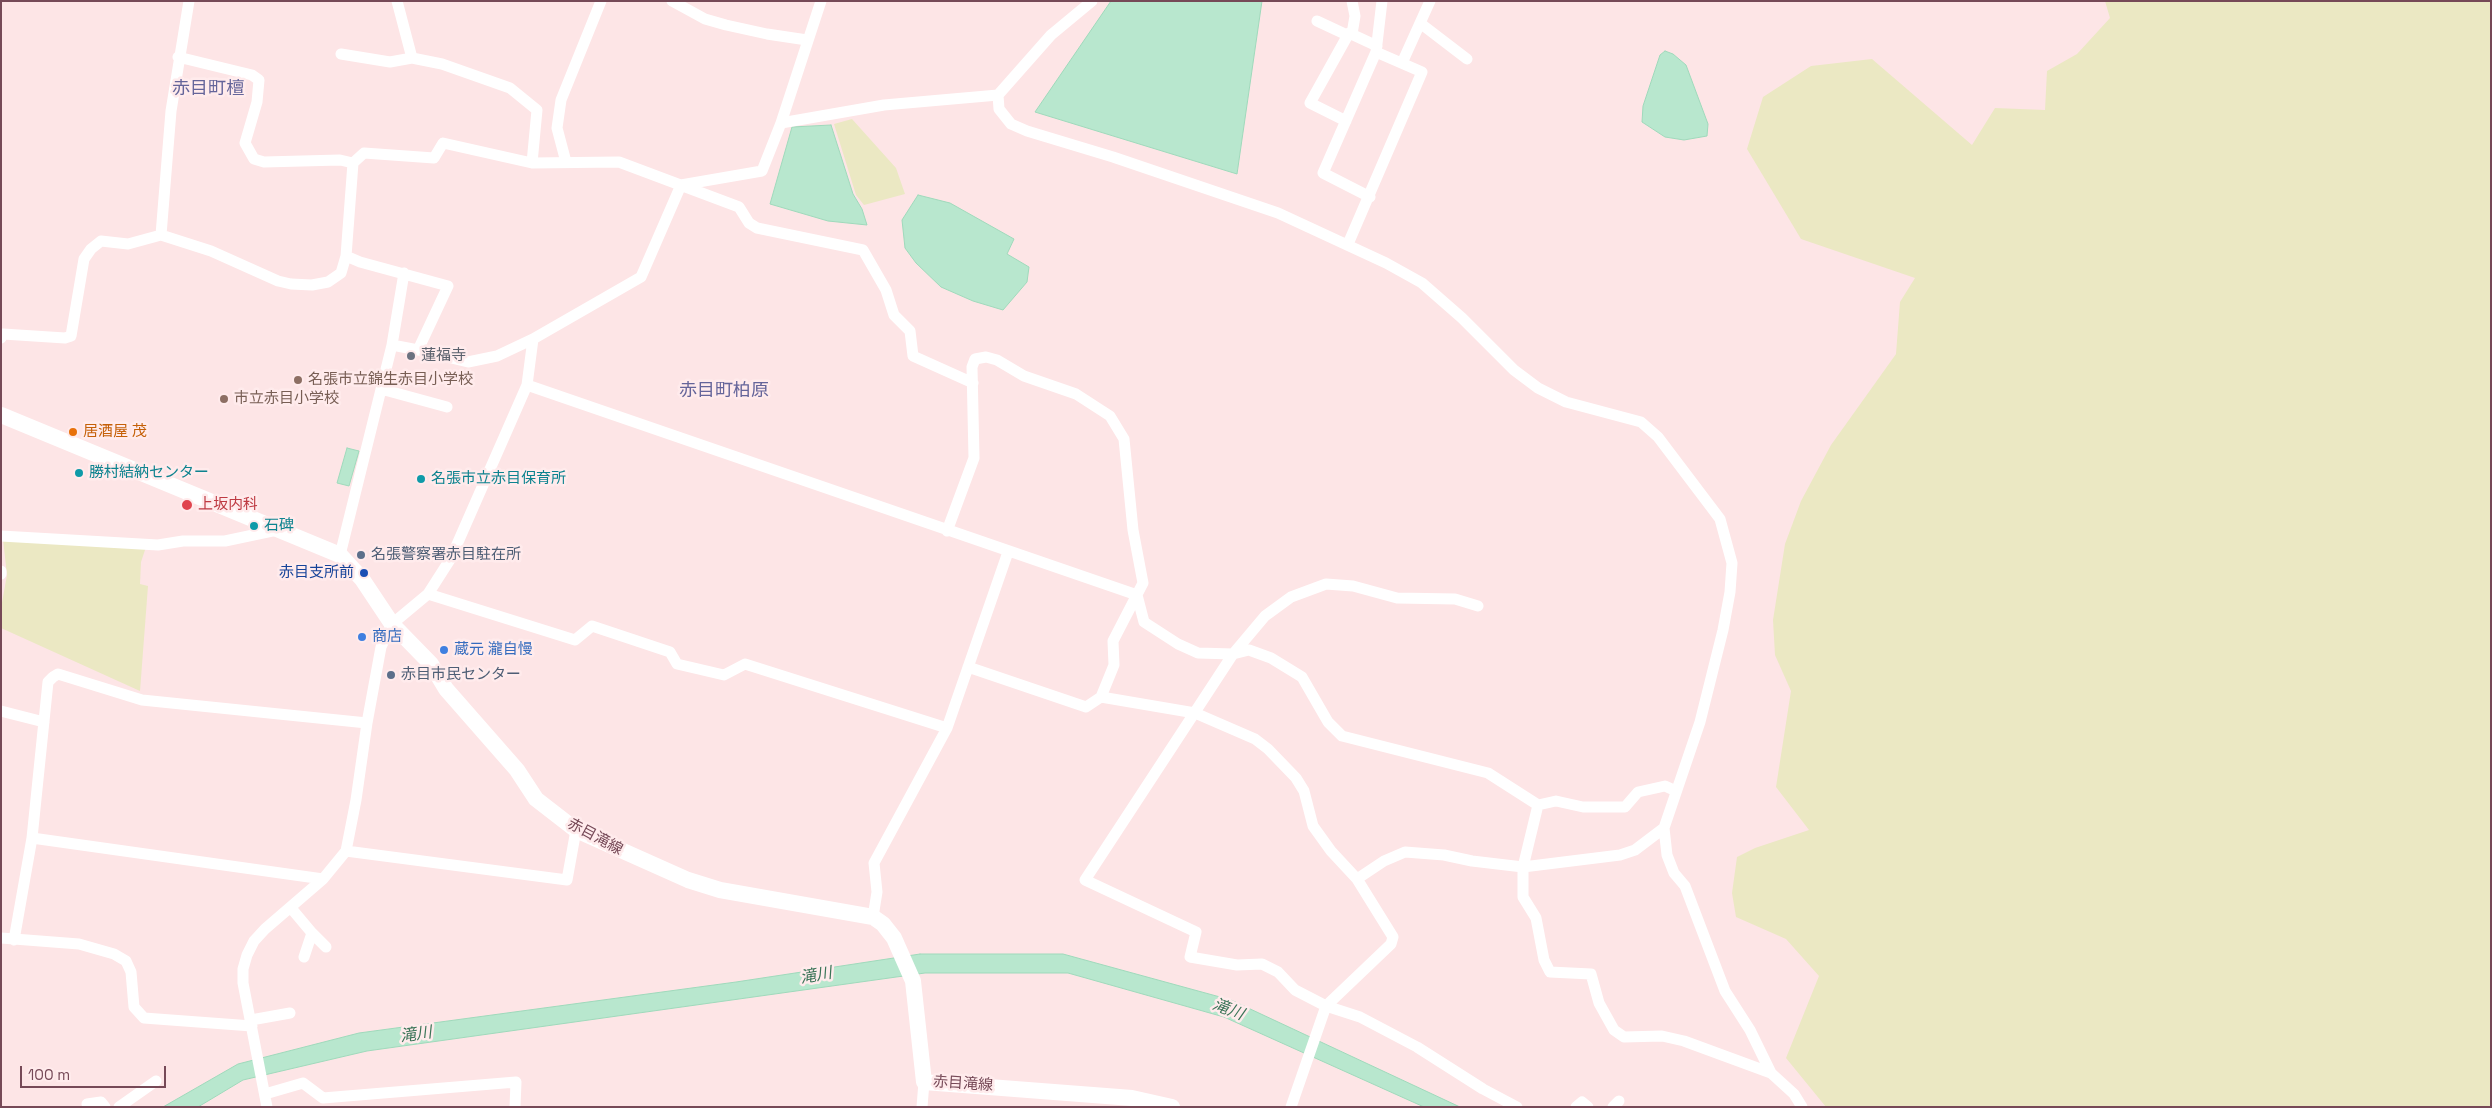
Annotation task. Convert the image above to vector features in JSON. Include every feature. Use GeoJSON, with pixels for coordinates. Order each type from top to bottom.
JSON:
{"type":"FeatureCollection","features":[{"type":"Feature","properties":{"kind":"main road","name":"赤目滝線"},"geometry":{"type":"LineString","coordinates":[[1,414],[340,555],[362,579],[392,624],[430,664],[446,689],[517,770],[536,799],[576,830],[688,880],[720,890],[873,917],[884,924],[894,938],[913,981],[924,1082],[1132,1098],[1172,1107]]}},
{"type":"Feature","properties":{"kind":"street"},"geometry":{"type":"LineString","coordinates":[[161,236],[171,111],[178,57],[189,1]]}},
{"type":"Feature","properties":{"kind":"street"},"geometry":{"type":"LineString","coordinates":[[397,1],[412,58]]}},
{"type":"Feature","properties":{"kind":"street"},"geometry":{"type":"LineString","coordinates":[[566,162],[558,128],[561,100],[601,1]]}},
{"type":"Feature","properties":{"kind":"street"},"geometry":{"type":"LineString","coordinates":[[672,1],[704,19],[807,40]]}},
{"type":"Feature","properties":{"kind":"street"},"geometry":{"type":"LineString","coordinates":[[681,185],[762,170],[781,123],[821,1]]}},
{"type":"Feature","properties":{"kind":"street"},"geometry":{"type":"LineString","coordinates":[[781,123],[884,105],[998,95],[1051,35],[1092,1]]}},
{"type":"Feature","properties":{"kind":"street"},"geometry":{"type":"LineString","coordinates":[[1346,121],[1310,103],[1350,35],[1355,16],[1352,1]]}},
{"type":"Feature","properties":{"kind":"street"},"geometry":{"type":"LineString","coordinates":[[1370,197],[1323,174],[1376,49],[1382,1]]}},
{"type":"Feature","properties":{"kind":"street"},"geometry":{"type":"LineString","coordinates":[[1402,63],[1430,1]]}},
{"type":"Feature","properties":{"kind":"street"},"geometry":{"type":"LineString","coordinates":[[1317,21],[1350,35],[1422,72],[1370,197],[1348,244]]}},
{"type":"Feature","properties":{"kind":"street"},"geometry":{"type":"LineString","coordinates":[[1420,23],[1467,59]]}},
{"type":"Feature","properties":{"kind":"street"},"geometry":{"type":"LineString","coordinates":[[341,54],[390,62],[412,58],[442,64],[510,88],[537,110],[532,163]]}},
{"type":"Feature","properties":{"kind":"street"},"geometry":{"type":"LineString","coordinates":[[178,57],[252,75],[258,80],[257,102],[245,143],[254,159],[264,162],[340,160],[353,162]]}},
{"type":"Feature","properties":{"kind":"street"},"geometry":{"type":"LineString","coordinates":[[998,95],[1000,109],[1011,124],[1027,131],[1113,157],[1278,213],[1348,244],[1422,283],[1462,318],[1514,370],[1538,388],[1566,402],[1641,422],[1658,437],[1720,519],[1732,563],[1730,592],[1700,722],[1664,828],[1667,854],[1674,873],[1686,886],[1725,991],[1750,1030],[1771,1073],[1794,1094],[1802,1107]]}},
{"type":"Feature","properties":{"kind":"street"},"geometry":{"type":"LineString","coordinates":[[1,338],[4,334],[65,338],[71,336],[84,259],[91,249],[101,241],[128,244],[161,236],[211,251],[278,281],[312,286],[328,282],[340,273],[346,256],[353,162],[364,153],[434,158],[443,143],[532,163],[619,162],[739,207],[748,223],[757,228],[863,250],[886,290],[894,315],[910,331],[913,356],[974,383]]}},
{"type":"Feature","properties":{"kind":"street"},"geometry":{"type":"LineString","coordinates":[[392,345],[468,362],[497,356],[532,339],[641,277],[681,185]]}},
{"type":"Feature","properties":{"kind":"street"},"geometry":{"type":"LineString","coordinates":[[346,256],[360,262],[448,286],[418,350]]}},
{"type":"Feature","properties":{"kind":"street"},"geometry":{"type":"LineString","coordinates":[[340,555],[392,345],[404,273]]}},
{"type":"Feature","properties":{"kind":"street"},"geometry":{"type":"LineString","coordinates":[[266,1107],[257,1048],[243,983],[243,969],[247,955],[254,941],[265,929],[324,879],[346,852],[356,800],[366,723],[381,647],[392,624],[428,594],[451,558],[527,385],[532,339]]}},
{"type":"Feature","properties":{"kind":"street"},"geometry":{"type":"LineString","coordinates":[[947,531],[974,458],[974,383],[972,367],[975,359],[986,357],[997,360],[1024,376],[1076,394],[1110,416],[1124,439],[1133,530],[1143,583],[1113,641],[1114,665],[1101,697],[1086,708],[968,667]]}},
{"type":"Feature","properties":{"kind":"street"},"geometry":{"type":"LineString","coordinates":[[527,385],[1137,595]]}},
{"type":"Feature","properties":{"kind":"street"},"geometry":{"type":"LineString","coordinates":[[381,389],[446,407]]}},
{"type":"Feature","properties":{"kind":"street"},"geometry":{"type":"LineString","coordinates":[[1,536],[158,545],[183,541],[225,541],[277,530]]}},
{"type":"Feature","properties":{"kind":"street"},"geometry":{"type":"LineString","coordinates":[[873,917],[877,892],[874,863],[947,728],[1008,552]]}},
{"type":"Feature","properties":{"kind":"street"},"geometry":{"type":"LineString","coordinates":[[1478,606],[1455,599],[1397,598],[1353,586],[1326,584],[1291,597],[1265,616],[1233,654],[1085,880],[1196,932],[1190,958],[1237,965],[1262,964],[1278,972],[1295,990],[1326,1006],[1360,1017],[1417,1046],[1483,1089],[1517,1107]]}},
{"type":"Feature","properties":{"kind":"street"},"geometry":{"type":"LineString","coordinates":[[428,594],[575,640],[592,626],[670,652],[677,664],[724,675],[744,664],[947,728]]}},
{"type":"Feature","properties":{"kind":"street"},"geometry":{"type":"LineString","coordinates":[[1137,595],[1144,622],[1178,644],[1198,653],[1233,654],[1249,650],[1271,658],[1302,677],[1328,722],[1342,736],[1488,773],[1538,805],[1556,801],[1583,807],[1625,806],[1638,792],[1665,786],[1676,791]]}},
{"type":"Feature","properties":{"kind":"street"},"geometry":{"type":"LineString","coordinates":[[14,940],[32,838],[48,682],[58,674],[142,700],[366,723]]}},
{"type":"Feature","properties":{"kind":"street"},"geometry":{"type":"LineString","coordinates":[[1101,697],[1195,712],[1255,739],[1268,749],[1296,778],[1304,792],[1313,826],[1331,851],[1357,879],[1393,937],[1391,944],[1326,1006],[1291,1107]]}},
{"type":"Feature","properties":{"kind":"street"},"geometry":{"type":"LineString","coordinates":[[1,711],[44,722]]}},
{"type":"Feature","properties":{"kind":"street"},"geometry":{"type":"LineString","coordinates":[[1538,805],[1522,867],[1523,897],[1536,918],[1544,960],[1550,972],[1591,974],[1599,1003],[1614,1030],[1624,1037],[1662,1036],[1684,1041],[1771,1073]]}},
{"type":"Feature","properties":{"kind":"street"},"geometry":{"type":"LineString","coordinates":[[1357,879],[1384,861],[1406,852],[1444,855],[1472,861],[1522,867],[1620,855],[1635,850],[1664,828]]}},
{"type":"Feature","properties":{"kind":"street"},"geometry":{"type":"LineString","coordinates":[[346,852],[567,880],[576,830]]}},
{"type":"Feature","properties":{"kind":"street"},"geometry":{"type":"LineString","coordinates":[[32,838],[324,879]]}},
{"type":"Feature","properties":{"kind":"street"},"geometry":{"type":"LineString","coordinates":[[291,908],[326,947]]}},
{"type":"Feature","properties":{"kind":"street"},"geometry":{"type":"LineString","coordinates":[[304,957],[312,933]]}},
{"type":"Feature","properties":{"kind":"street"},"geometry":{"type":"LineString","coordinates":[[1,938],[79,944],[114,954],[126,961],[131,972],[134,1007],[144,1018],[252,1023],[290,1013]]}},
{"type":"Feature","properties":{"kind":"street"},"geometry":{"type":"LineString","coordinates":[[119,1107],[156,1081]]}},
{"type":"Feature","properties":{"kind":"street"},"geometry":{"type":"LineString","coordinates":[[264,1091],[303,1083],[323,1098],[516,1082],[515,1107]]}},
{"type":"Feature","properties":{"kind":"street"},"geometry":{"type":"LineString","coordinates":[[922,1107],[924,1082]]}},
{"type":"Feature","properties":{"kind":"street"},"geometry":{"type":"LineString","coordinates":[[87,1104],[101,1102],[105,1107]]}},
{"type":"Feature","properties":{"kind":"street"},"geometry":{"type":"LineString","coordinates":[[1576,1107],[1582,1102],[1588,1107]]}},
{"type":"Feature","properties":{"kind":"shaded area"},"geometry":{"type":"Polygon","coordinates":[[[2105,1],[2491,1],[2491,1107],[1826,1107],[1786,1058],[1819,976],[1786,939],[1736,917],[1732,893],[1737,857],[1755,848],[1809,830],[1776,787],[1791,691],[1775,655],[1773,620],[1785,544],[1801,501],[1831,445],[1896,354],[1900,302],[1915,278],[1801,239],[1747,149],[1763,97],[1811,66],[1872,59],[1972,145],[1995,108],[2045,110],[2047,71],[2077,54],[2110,18],[2105,1]]]}},
{"type":"Feature","properties":{"kind":"shaded area"},"geometry":{"type":"Polygon","coordinates":[[[852,119],[896,168],[905,194],[864,205],[856,195],[834,124],[852,119]]]}},
{"type":"Feature","properties":{"kind":"shaded area"},"geometry":{"type":"Polygon","coordinates":[[[3,539],[146,547],[141,562],[140,584],[148,586],[140,691],[1,628],[1,608],[7,575],[3,539]]]}},
{"type":"Feature","properties":{"kind":"water"},"geometry":{"type":"Polygon","coordinates":[[[1111,1],[1262,1],[1237,174],[1035,112],[1111,1]]]}},
{"type":"Feature","properties":{"kind":"water"},"geometry":{"type":"Polygon","coordinates":[[[1665,51],[1673,54],[1686,65],[1708,124],[1707,136],[1684,140],[1665,137],[1642,122],[1643,106],[1660,55],[1665,51]]]}},
{"type":"Feature","properties":{"kind":"water"},"geometry":{"type":"Polygon","coordinates":[[[831,125],[853,194],[862,209],[867,225],[828,221],[770,204],[792,127],[831,125]]]}},
{"type":"Feature","properties":{"kind":"water"},"geometry":{"type":"Polygon","coordinates":[[[918,195],[950,203],[1014,239],[1007,254],[1029,267],[1027,282],[1003,310],[973,301],[941,287],[916,263],[905,248],[902,220],[918,195]]]}},
{"type":"Feature","properties":{"kind":"water"},"geometry":{"type":"Polygon","coordinates":[[[347,448],[359,451],[349,486],[337,483],[347,448]]]}},
{"type":"Feature","properties":{"kind":"water","name":"滝川"},"geometry":{"type":"Polygon","coordinates":[[[920,954],[1063,954],[1231,1000],[1460,1107],[1424,1107],[1224,1017],[1068,973],[925,973],[367,1051],[243,1080],[198,1107],[163,1107],[238,1064],[359,1033],[736,982],[920,954]]]}},
{"type":"Feature","properties":{"kind":"place","name":"蓮福寺"},"geometry":{"type":"Point","coordinates":[411,356]}},
{"type":"Feature","properties":{"kind":"place","name":"名張市立錦生赤目小学校"},"geometry":{"type":"Point","coordinates":[298,380]}},
{"type":"Feature","properties":{"kind":"place","name":"市立赤目小学校"},"geometry":{"type":"Point","coordinates":[224,399]}},
{"type":"Feature","properties":{"kind":"place","name":"居酒屋 茂"},"geometry":{"type":"Point","coordinates":[73,432]}},
{"type":"Feature","properties":{"kind":"place","name":"勝村結納センター"},"geometry":{"type":"Point","coordinates":[79,473]}},
{"type":"Feature","properties":{"kind":"place","name":"名張市立赤目保育所"},"geometry":{"type":"Point","coordinates":[421,479]}},
{"type":"Feature","properties":{"kind":"place","name":"上坂内科"},"geometry":{"type":"Point","coordinates":[187,505]}},
{"type":"Feature","properties":{"kind":"place","name":"石碑"},"geometry":{"type":"Point","coordinates":[254,526]}},
{"type":"Feature","properties":{"kind":"place","name":"名張警察署赤目駐在所"},"geometry":{"type":"Point","coordinates":[361,555]}},
{"type":"Feature","properties":{"kind":"place","name":"赤目支所前"},"geometry":{"type":"Point","coordinates":[364,573]}},
{"type":"Feature","properties":{"kind":"place","name":"商店"},"geometry":{"type":"Point","coordinates":[362,637]}},
{"type":"Feature","properties":{"kind":"place","name":"蔵元 瀧自慢"},"geometry":{"type":"Point","coordinates":[444,650]}},
{"type":"Feature","properties":{"kind":"place","name":"赤目市民センター"},"geometry":{"type":"Point","coordinates":[391,675]}},
{"type":"Feature","properties":{"kind":"district","name":"赤目町檀"},"geometry":{"type":"Point","coordinates":[208,89]}},
{"type":"Feature","properties":{"kind":"district","name":"赤目町柏原"},"geometry":{"type":"Point","coordinates":[724,391]}}]}
